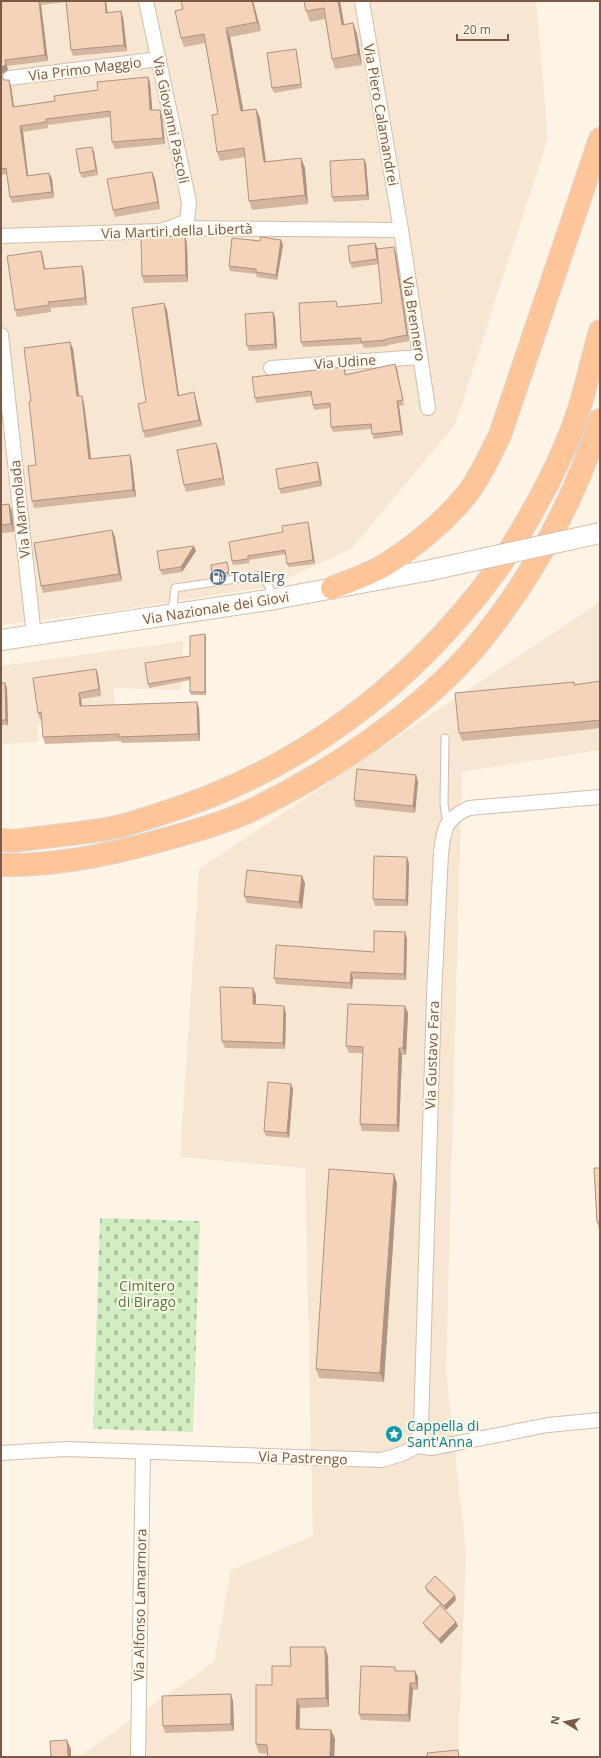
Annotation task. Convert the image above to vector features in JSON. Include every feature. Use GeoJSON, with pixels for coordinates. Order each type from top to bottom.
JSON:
{"type":"FeatureCollection","features":[{"type":"Feature","properties":{"kind":"highway"},"geometry":{"type":"LineString","coordinates":[[332,588],[384,566],[422,538],[446,517],[468,493],[486,464],[500,435],[600,139]]}},
{"type":"Feature","properties":{"kind":"highway"},"geometry":{"type":"LineString","coordinates":[[1,840],[13,841],[117,826],[184,806],[245,782],[305,750],[368,706],[416,662],[462,615],[497,570],[545,489],[574,424],[600,331]]}},
{"type":"Feature","properties":{"kind":"highway"},"geometry":{"type":"LineString","coordinates":[[1,865],[25,866],[78,860],[132,848],[192,832],[252,810],[309,780],[406,713],[447,677],[478,644],[504,610],[554,531],[575,486],[600,420]]}},
{"type":"Feature","properties":{"kind":"main road","name":"Via Nazionale dei Giovi"},"geometry":{"type":"LineString","coordinates":[[1,640],[275,600],[431,570],[600,533]]}},
{"type":"Feature","properties":{"kind":"street","name":"Via Giovanni Pascoli"},"geometry":{"type":"LineString","coordinates":[[146,1],[189,202],[186,221],[170,228]]}},
{"type":"Feature","properties":{"kind":"street","name":"Via Piero Calamandrei"},"geometry":{"type":"LineString","coordinates":[[362,1],[401,230]]}},
{"type":"Feature","properties":{"kind":"street","name":"Via Primo Maggio"},"geometry":{"type":"LineString","coordinates":[[10,78],[159,59]]}},
{"type":"Feature","properties":{"kind":"street","name":"Via Martiri della Libertà"},"geometry":{"type":"LineString","coordinates":[[1,236],[160,231],[170,228],[401,230]]}},
{"type":"Feature","properties":{"kind":"street","name":"Via Brennero"},"geometry":{"type":"LineString","coordinates":[[401,230],[428,408]]}},
{"type":"Feature","properties":{"kind":"street","name":"Via Marmolada"},"geometry":{"type":"LineString","coordinates":[[1,335],[34,636]]}},
{"type":"Feature","properties":{"kind":"street","name":"Via Udine"},"geometry":{"type":"LineString","coordinates":[[271,368],[420,357]]}},
{"type":"Feature","properties":{"kind":"street"},"geometry":{"type":"LineString","coordinates":[[447,824],[455,814],[469,808],[600,797]]}},
{"type":"Feature","properties":{"kind":"street","name":"Via Gustavo Fara"},"geometry":{"type":"LineString","coordinates":[[417,1446],[421,1427],[434,1003],[440,877],[443,835],[447,824]]}},
{"type":"Feature","properties":{"kind":"street","name":"Via Pastrengo"},"geometry":{"type":"LineString","coordinates":[[1,1453],[66,1449],[382,1460],[404,1453],[417,1446],[432,1448],[548,1425],[600,1420]]}},
{"type":"Feature","properties":{"kind":"street","name":"Via Alfonso Lamarmora"},"geometry":{"type":"LineString","coordinates":[[138,1757],[143,1452]]}},
{"type":"Feature","properties":{"kind":"lane"},"geometry":{"type":"LineString","coordinates":[[172,615],[175,588],[263,575],[275,600]]}},
{"type":"Feature","properties":{"kind":"lane"},"geometry":{"type":"LineString","coordinates":[[446,738],[444,804],[447,824]]}},
{"type":"Feature","properties":{"kind":"shaded area"},"geometry":{"type":"Polygon","coordinates":[[[1,1],[536,1],[548,138],[455,425],[351,549],[268,587],[112,611],[1,625],[1,1]]]}},
{"type":"Feature","properties":{"kind":"shaded area"},"geometry":{"type":"Polygon","coordinates":[[[600,602],[600,750],[462,772],[446,1371],[466,1550],[458,1757],[78,1757],[214,1662],[231,1570],[313,1536],[305,1168],[180,1157],[199,869],[600,602]]]}},
{"type":"Feature","properties":{"kind":"shaded area"},"geometry":{"type":"Polygon","coordinates":[[[183,641],[181,690],[114,688],[115,720],[38,724],[38,742],[1,744],[1,666],[183,641]]]}},
{"type":"Feature","properties":{"kind":"green space","name":"Cimitero di Birago"},"geometry":{"type":"Polygon","coordinates":[[[100,1218],[200,1221],[193,1432],[93,1429],[100,1218]]]}},
{"type":"Feature","properties":{"kind":"building"},"geometry":{"type":"Polygon","coordinates":[[[1,1],[39,1],[45,55],[5,60],[6,64],[1,68],[1,1]]]}},
{"type":"Feature","properties":{"kind":"building"},"geometry":{"type":"Polygon","coordinates":[[[66,1],[105,1],[106,13],[121,11],[124,45],[71,50],[66,1]]]}},
{"type":"Feature","properties":{"kind":"building"},"geometry":{"type":"Polygon","coordinates":[[[181,1],[252,1],[257,22],[226,28],[241,111],[256,109],[264,162],[301,158],[305,195],[249,201],[244,148],[217,152],[212,115],[218,114],[204,34],[181,38],[175,11],[183,9],[181,1]]]}},
{"type":"Feature","properties":{"kind":"building"},"geometry":{"type":"Polygon","coordinates":[[[304,1],[338,1],[342,25],[353,23],[358,54],[332,59],[324,8],[306,11],[304,1]]]}},
{"type":"Feature","properties":{"kind":"building"},"geometry":{"type":"Polygon","coordinates":[[[296,49],[301,84],[272,88],[267,53],[296,49]]]}},
{"type":"Feature","properties":{"kind":"building"},"geometry":{"type":"Polygon","coordinates":[[[1,75],[4,80],[9,80],[13,107],[55,101],[54,96],[98,90],[97,82],[148,77],[150,110],[160,110],[163,138],[112,142],[110,111],[46,119],[46,122],[20,126],[27,176],[49,173],[52,192],[10,197],[6,168],[1,169],[1,75]]]}},
{"type":"Feature","properties":{"kind":"building"},"geometry":{"type":"Polygon","coordinates":[[[92,147],[96,170],[80,173],[76,149],[92,147]]]}},
{"type":"Feature","properties":{"kind":"building"},"geometry":{"type":"Polygon","coordinates":[[[364,159],[367,195],[332,197],[330,161],[364,159]]]}},
{"type":"Feature","properties":{"kind":"building"},"geometry":{"type":"Polygon","coordinates":[[[152,172],[158,202],[113,210],[107,179],[152,172]]]}},
{"type":"Feature","properties":{"kind":"building"},"geometry":{"type":"Polygon","coordinates":[[[185,236],[186,275],[142,276],[141,237],[185,236]]]}},
{"type":"Feature","properties":{"kind":"building"},"geometry":{"type":"Polygon","coordinates":[[[261,237],[281,240],[276,275],[256,272],[256,269],[229,266],[232,238],[260,241],[261,237]]]}},
{"type":"Feature","properties":{"kind":"building"},"geometry":{"type":"Polygon","coordinates":[[[375,243],[377,259],[350,263],[348,246],[375,243]]]}},
{"type":"Feature","properties":{"kind":"building"},"geometry":{"type":"Polygon","coordinates":[[[394,247],[407,335],[386,340],[361,342],[361,338],[301,342],[299,303],[336,301],[337,307],[382,303],[377,249],[394,247]]]}},
{"type":"Feature","properties":{"kind":"building"},"geometry":{"type":"Polygon","coordinates":[[[41,251],[44,269],[82,266],[85,298],[48,302],[49,305],[15,310],[7,256],[41,251]]]}},
{"type":"Feature","properties":{"kind":"building"},"geometry":{"type":"Polygon","coordinates":[[[164,303],[178,396],[194,392],[199,420],[143,431],[138,404],[146,402],[132,308],[164,303]]]}},
{"type":"Feature","properties":{"kind":"building"},"geometry":{"type":"Polygon","coordinates":[[[273,312],[275,344],[247,346],[245,314],[273,312]]]}},
{"type":"Feature","properties":{"kind":"building"},"geometry":{"type":"Polygon","coordinates":[[[70,342],[77,396],[82,396],[89,459],[130,455],[133,490],[32,501],[28,466],[36,465],[29,402],[31,401],[24,348],[70,342]]]}},
{"type":"Feature","properties":{"kind":"building"},"geometry":{"type":"Polygon","coordinates":[[[395,364],[403,400],[397,401],[401,431],[372,434],[371,424],[331,427],[330,403],[313,405],[311,391],[255,398],[252,377],[344,367],[345,375],[395,364]]]}},
{"type":"Feature","properties":{"kind":"building"},"geometry":{"type":"Polygon","coordinates":[[[216,443],[223,478],[184,485],[177,450],[216,443]]]}},
{"type":"Feature","properties":{"kind":"building"},"geometry":{"type":"Polygon","coordinates":[[[317,462],[320,481],[279,489],[276,469],[317,462]]]}},
{"type":"Feature","properties":{"kind":"building"},"geometry":{"type":"Polygon","coordinates":[[[9,504],[11,524],[1,525],[1,505],[9,504]]]}},
{"type":"Feature","properties":{"kind":"building"},"geometry":{"type":"Polygon","coordinates":[[[308,522],[313,560],[287,564],[285,550],[248,556],[248,559],[232,561],[229,542],[283,532],[282,526],[308,522]]]}},
{"type":"Feature","properties":{"kind":"building"},"geometry":{"type":"Polygon","coordinates":[[[112,530],[119,574],[41,586],[34,543],[112,530]]]}},
{"type":"Feature","properties":{"kind":"building"},"geometry":{"type":"Polygon","coordinates":[[[194,546],[181,567],[160,570],[157,551],[194,546]]]}},
{"type":"Feature","properties":{"kind":"building"},"geometry":{"type":"Polygon","coordinates":[[[227,562],[229,572],[212,575],[211,565],[227,562]]]}},
{"type":"Feature","properties":{"kind":"building"},"geometry":{"type":"Polygon","coordinates":[[[205,634],[205,692],[190,692],[190,677],[148,684],[145,663],[190,656],[190,636],[205,634]]]}},
{"type":"Feature","properties":{"kind":"building"},"geometry":{"type":"Polygon","coordinates":[[[96,669],[99,689],[79,693],[80,706],[197,702],[198,734],[119,737],[119,734],[43,737],[41,712],[38,713],[33,678],[96,669]]]}},
{"type":"Feature","properties":{"kind":"building"},"geometry":{"type":"Polygon","coordinates":[[[600,681],[600,720],[459,733],[455,693],[574,682],[574,685],[600,681]]]}},
{"type":"Feature","properties":{"kind":"building"},"geometry":{"type":"Polygon","coordinates":[[[1,683],[5,683],[6,720],[1,720],[1,683]]]}},
{"type":"Feature","properties":{"kind":"building"},"geometry":{"type":"Polygon","coordinates":[[[357,769],[416,775],[413,806],[354,800],[357,769]]]}},
{"type":"Feature","properties":{"kind":"building"},"geometry":{"type":"Polygon","coordinates":[[[374,856],[407,857],[406,900],[373,899],[374,856]]]}},
{"type":"Feature","properties":{"kind":"building"},"geometry":{"type":"Polygon","coordinates":[[[247,870],[302,876],[299,902],[244,896],[247,870]]]}},
{"type":"Feature","properties":{"kind":"building"},"geometry":{"type":"Polygon","coordinates":[[[374,931],[405,932],[404,974],[351,972],[350,983],[274,978],[276,945],[374,952],[374,931]]]}},
{"type":"Feature","properties":{"kind":"building"},"geometry":{"type":"Polygon","coordinates":[[[220,987],[253,988],[253,1004],[284,1006],[283,1043],[222,1041],[220,987]]]}},
{"type":"Feature","properties":{"kind":"building"},"geometry":{"type":"Polygon","coordinates":[[[348,1004],[405,1006],[403,1048],[399,1048],[397,1125],[360,1124],[363,1047],[346,1046],[348,1004]]]}},
{"type":"Feature","properties":{"kind":"building"},"geometry":{"type":"Polygon","coordinates":[[[268,1082],[291,1084],[287,1133],[264,1131],[268,1082]]]}},
{"type":"Feature","properties":{"kind":"building"},"geometry":{"type":"Polygon","coordinates":[[[594,1168],[600,1168],[600,1222],[597,1222],[594,1168]]]}},
{"type":"Feature","properties":{"kind":"building"},"geometry":{"type":"Polygon","coordinates":[[[329,1169],[394,1174],[380,1373],[316,1369],[329,1169]]]}},
{"type":"Feature","properties":{"kind":"building"},"geometry":{"type":"Polygon","coordinates":[[[435,1576],[455,1595],[444,1606],[425,1587],[435,1576]]]}},
{"type":"Feature","properties":{"kind":"building"},"geometry":{"type":"Polygon","coordinates":[[[440,1605],[456,1622],[439,1639],[423,1623],[440,1605]]]}},
{"type":"Feature","properties":{"kind":"building"},"geometry":{"type":"Polygon","coordinates":[[[290,1647],[325,1647],[326,1698],[297,1699],[296,1729],[331,1730],[330,1757],[268,1757],[267,1745],[256,1744],[256,1685],[272,1685],[272,1666],[291,1666],[290,1647]]]}},
{"type":"Feature","properties":{"kind":"building"},"geometry":{"type":"Polygon","coordinates":[[[361,1666],[395,1667],[395,1671],[415,1671],[416,1683],[410,1683],[408,1715],[359,1714],[361,1666]]]}},
{"type":"Feature","properties":{"kind":"building"},"geometry":{"type":"Polygon","coordinates":[[[231,1694],[231,1724],[163,1726],[162,1696],[231,1694]]]}},
{"type":"Feature","properties":{"kind":"building"},"geometry":{"type":"Polygon","coordinates":[[[67,1740],[68,1757],[51,1757],[50,1741],[67,1740]]]}},
{"type":"Feature","properties":{"kind":"building"},"geometry":{"type":"Polygon","coordinates":[[[458,1750],[459,1757],[428,1757],[427,1753],[458,1750]]]}},
{"type":"Feature","properties":{"kind":"place","name":"TotalErg"},"geometry":{"type":"Point","coordinates":[218,577]}},
{"type":"Feature","properties":{"kind":"place","name":"Cappella di Sant'Anna"},"geometry":{"type":"Point","coordinates":[394,1434]}}]}
